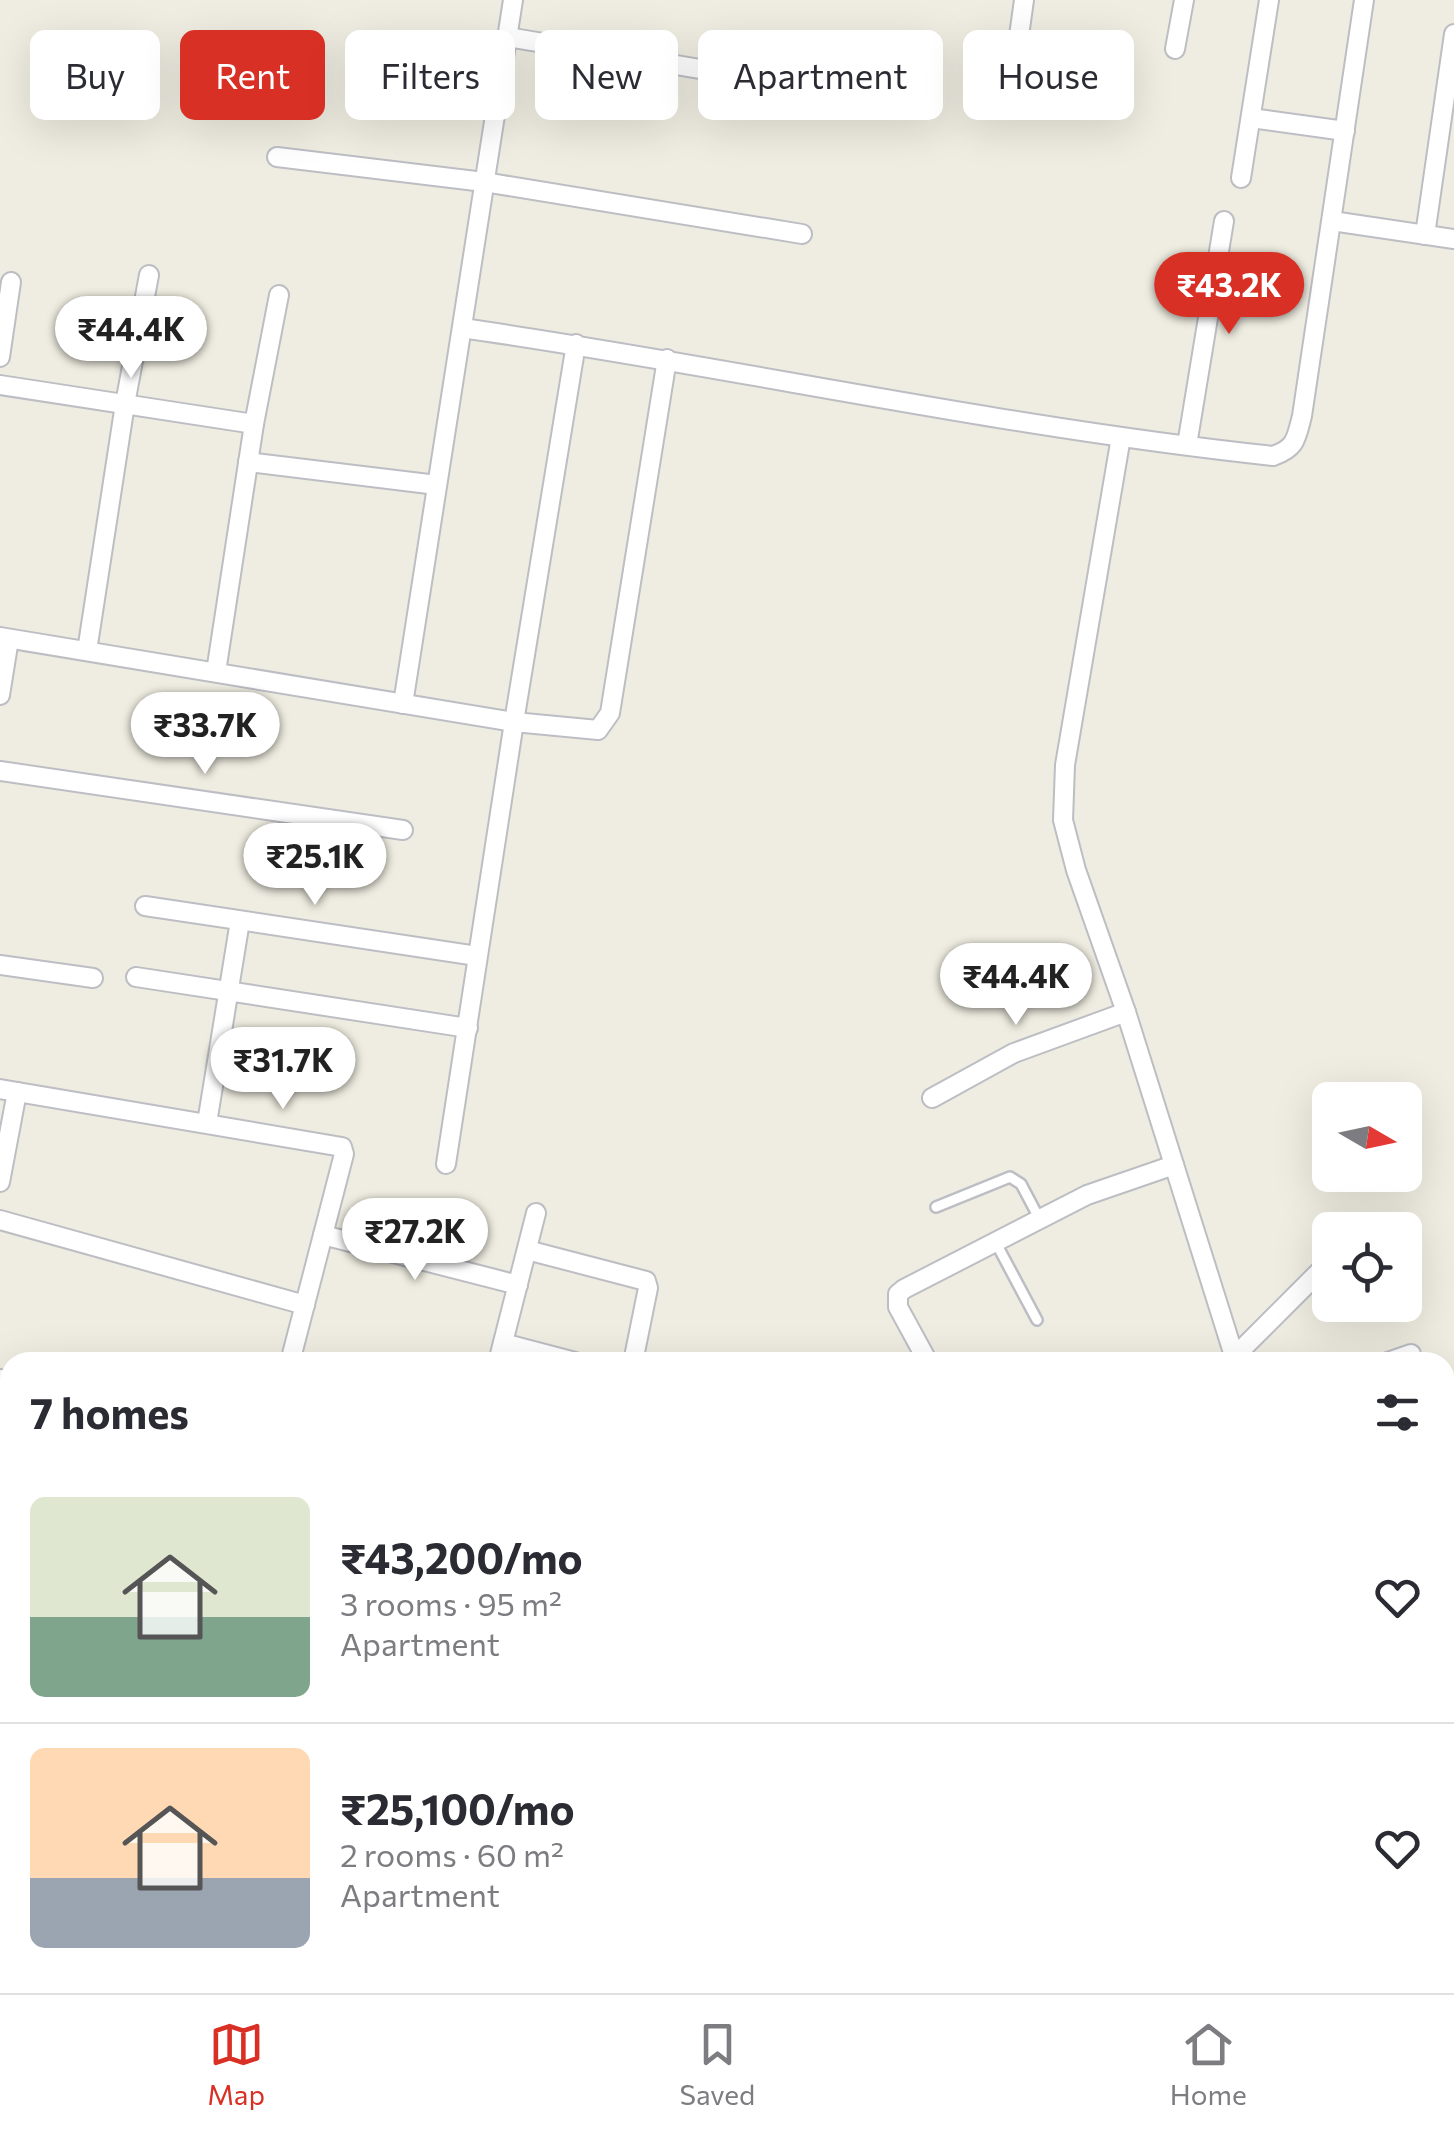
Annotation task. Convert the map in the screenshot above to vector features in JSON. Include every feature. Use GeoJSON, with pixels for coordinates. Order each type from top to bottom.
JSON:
{"type":"FeatureCollection","features":[{"type":"Feature","properties":{"kind":"street"},"geometry":{"type":"LineString","coordinates":[[508,30],[513,0]]}},
{"type":"Feature","properties":{"kind":"street"},"geometry":{"type":"LineString","coordinates":[[1020,30],[1024,0]]}},
{"type":"Feature","properties":{"kind":"street"},"geometry":{"type":"LineString","coordinates":[[1175,50],[1184,0]]}},
{"type":"Feature","properties":{"kind":"street"},"geometry":{"type":"LineString","coordinates":[[1241,178],[1270,0]]}},
{"type":"Feature","properties":{"kind":"street"},"geometry":{"type":"LineString","coordinates":[[462,328],[1121,437],[1273,456],[1288,450],[1296,438],[1364,0]]}},
{"type":"Feature","properties":{"kind":"street"},"geometry":{"type":"LineString","coordinates":[[1425,234],[1454,34]]}},
{"type":"Feature","properties":{"kind":"street"},"geometry":{"type":"LineString","coordinates":[[515,38],[698,68]]}},
{"type":"Feature","properties":{"kind":"street"},"geometry":{"type":"LineString","coordinates":[[1250,118],[1345,131]]}},
{"type":"Feature","properties":{"kind":"street"},"geometry":{"type":"LineString","coordinates":[[403,704],[494,120]]}},
{"type":"Feature","properties":{"kind":"street"},"geometry":{"type":"LineString","coordinates":[[278,156],[484,182],[802,234]]}},
{"type":"Feature","properties":{"kind":"street"},"geometry":{"type":"LineString","coordinates":[[1187,445],[1224,221]]}},
{"type":"Feature","properties":{"kind":"street"},"geometry":{"type":"LineString","coordinates":[[1332,221],[1454,239]]}},
{"type":"Feature","properties":{"kind":"street"},"geometry":{"type":"LineString","coordinates":[[88,650],[149,275]]}},
{"type":"Feature","properties":{"kind":"street"},"geometry":{"type":"LineString","coordinates":[[0,357],[12,282]]}},
{"type":"Feature","properties":{"kind":"street"},"geometry":{"type":"LineString","coordinates":[[216,672],[254,424],[279,295]]}},
{"type":"Feature","properties":{"kind":"street"},"geometry":{"type":"LineString","coordinates":[[446,1164],[576,344]]}},
{"type":"Feature","properties":{"kind":"street"},"geometry":{"type":"LineString","coordinates":[[0,696],[5,638],[514,722],[598,730],[610,713],[667,359]]}},
{"type":"Feature","properties":{"kind":"street"},"geometry":{"type":"LineString","coordinates":[[0,385],[254,424]]}},
{"type":"Feature","properties":{"kind":"street"},"geometry":{"type":"LineString","coordinates":[[1121,437],[1066,765],[1064,820],[1076,870],[1126,1012],[1232,1352]]}},
{"type":"Feature","properties":{"kind":"street"},"geometry":{"type":"LineString","coordinates":[[248,462],[437,486]]}},
{"type":"Feature","properties":{"kind":"street"},"geometry":{"type":"LineString","coordinates":[[0,771],[403,830]]}},
{"type":"Feature","properties":{"kind":"street"},"geometry":{"type":"LineString","coordinates":[[145,906],[477,956]]}},
{"type":"Feature","properties":{"kind":"street"},"geometry":{"type":"LineString","coordinates":[[207,1123],[240,922]]}},
{"type":"Feature","properties":{"kind":"street"},"geometry":{"type":"LineString","coordinates":[[0,965],[94,978]]}},
{"type":"Feature","properties":{"kind":"street"},"geometry":{"type":"LineString","coordinates":[[136,977],[468,1028]]}},
{"type":"Feature","properties":{"kind":"street"},"geometry":{"type":"LineString","coordinates":[[932,1098],[1014,1054],[1126,1012]]}},
{"type":"Feature","properties":{"kind":"street"},"geometry":{"type":"LineString","coordinates":[[0,1182],[9,1090],[342,1147],[344,1154],[293,1352]]}},
{"type":"Feature","properties":{"kind":"street"},"geometry":{"type":"LineString","coordinates":[[923,1352],[898,1307],[898,1294],[1088,1195],[1174,1165]]}},
{"type":"Feature","properties":{"kind":"street"},"geometry":{"type":"LineString","coordinates":[[500,1352],[536,1213]]}},
{"type":"Feature","properties":{"kind":"street"},"geometry":{"type":"LineString","coordinates":[[0,1220],[305,1304]]}},
{"type":"Feature","properties":{"kind":"street"},"geometry":{"type":"LineString","coordinates":[[323,1234],[518,1285]]}},
{"type":"Feature","properties":{"kind":"street"},"geometry":{"type":"LineString","coordinates":[[527,1250],[646,1281],[648,1288],[635,1352]]}},
{"type":"Feature","properties":{"kind":"street"},"geometry":{"type":"LineString","coordinates":[[1243,1352],[1312,1280]]}},
{"type":"Feature","properties":{"kind":"street"},"geometry":{"type":"LineString","coordinates":[[503,1342],[539,1352]]}},
{"type":"Feature","properties":{"kind":"lane"},"geometry":{"type":"LineString","coordinates":[[936,1207],[1010,1177],[1021,1184],[1039,1218]]}},
{"type":"Feature","properties":{"kind":"lane"},"geometry":{"type":"LineString","coordinates":[[995,1241],[1038,1320]]}}]}
